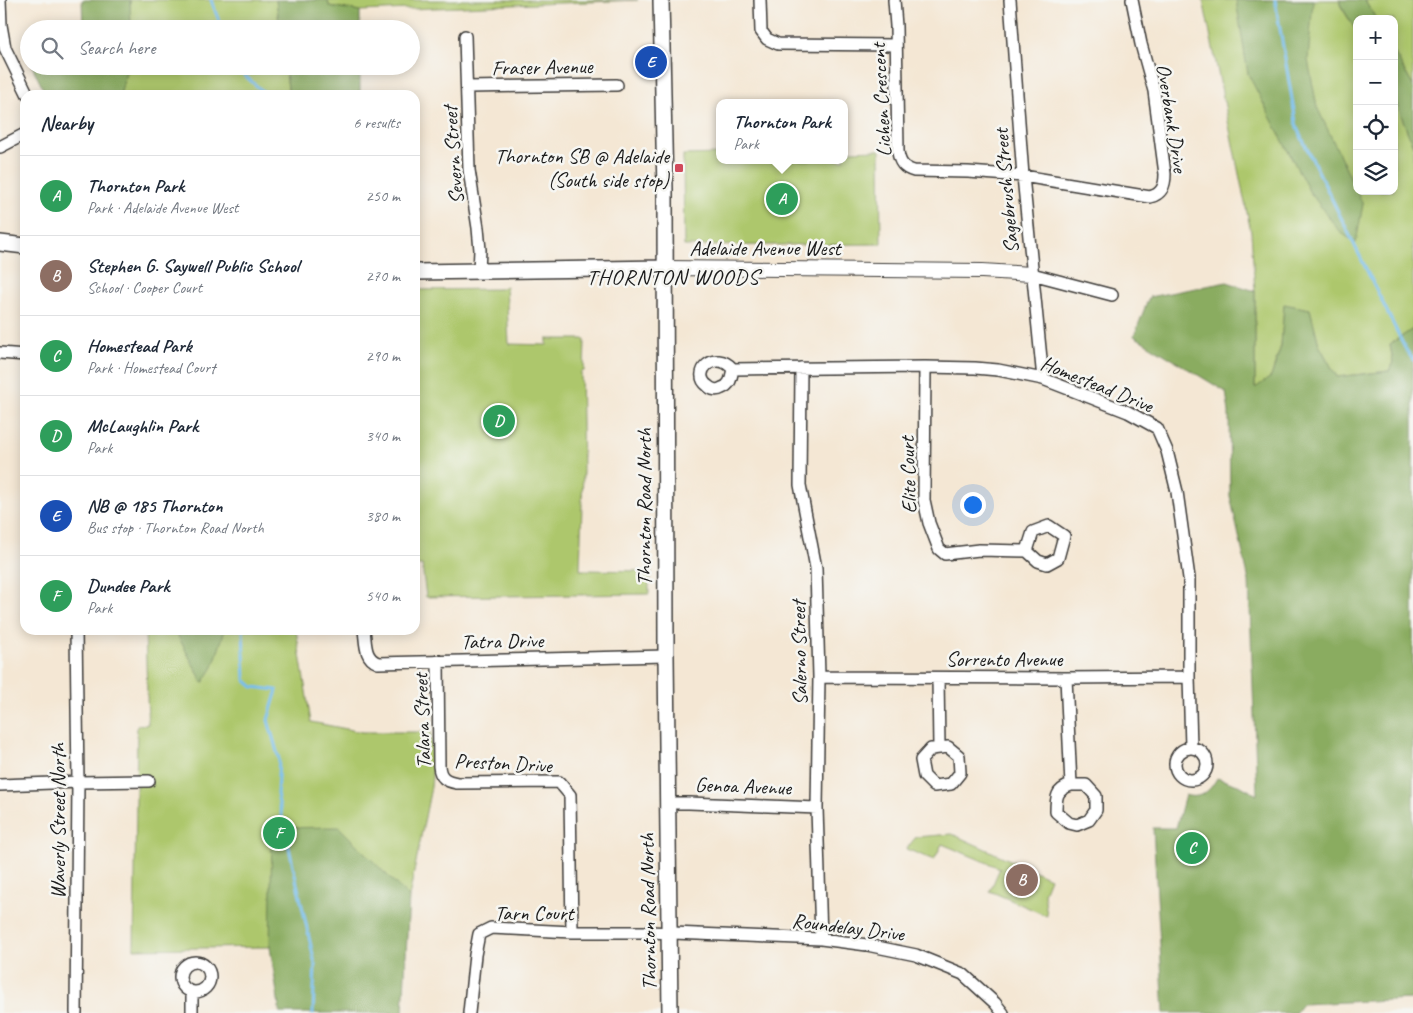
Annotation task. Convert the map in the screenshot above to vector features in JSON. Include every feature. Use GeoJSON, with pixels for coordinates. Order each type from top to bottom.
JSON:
{"type":"FeatureCollection","features":[{"type":"Feature","properties":{"kind":"main road","name":"Thornton Road North"},"geometry":{"type":"LineString","coordinates":[[661,0],[665,165],[666,656],[670,1013]]}},
{"type":"Feature","properties":{"kind":"main road"},"geometry":{"type":"LineString","coordinates":[[0,244],[20,246]]}},
{"type":"Feature","properties":{"kind":"main road","name":"Adelaide Avenue West"},"geometry":{"type":"LineString","coordinates":[[420,272],[664,268]]}},
{"type":"Feature","properties":{"kind":"street"},"geometry":{"type":"LineString","coordinates":[[0,0],[0,25],[5,48],[26,90]]}},
{"type":"Feature","properties":{"kind":"street"},"geometry":{"type":"LineString","coordinates":[[760,0],[761,31],[767,39],[778,44],[896,45]]}},
{"type":"Feature","properties":{"kind":"street","name":"Lichen Crescent"},"geometry":{"type":"LineString","coordinates":[[894,0],[898,151],[902,165],[914,171],[1023,176]]}},
{"type":"Feature","properties":{"kind":"street","name":"Sagebrush Street"},"geometry":{"type":"LineString","coordinates":[[1010,0],[1023,176],[1043,379]]}},
{"type":"Feature","properties":{"kind":"street","name":"Overbank Drive"},"geometry":{"type":"LineString","coordinates":[[1023,176],[1150,198],[1157,196],[1161,190],[1165,182],[1165,174],[1154,91],[1141,44],[1132,0]]}},
{"type":"Feature","properties":{"kind":"street","name":"Severn Street"},"geometry":{"type":"LineString","coordinates":[[465,36],[469,170],[479,235],[479,271]]}},
{"type":"Feature","properties":{"kind":"street","name":"Fraser Avenue"},"geometry":{"type":"LineString","coordinates":[[467,87],[617,85]]}},
{"type":"Feature","properties":{"kind":"street"},"geometry":{"type":"LineString","coordinates":[[0,147],[20,137]]}},
{"type":"Feature","properties":{"kind":"street","name":"Adelaide Avenue West"},"geometry":{"type":"LineString","coordinates":[[664,268],[982,271],[1032,274],[1112,295]]}},
{"type":"Feature","properties":{"kind":"street"},"geometry":{"type":"LineString","coordinates":[[0,353],[20,355]]}},
{"type":"Feature","properties":{"kind":"street","name":"Homestead Drive"},"geometry":{"type":"LineString","coordinates":[[732,369],[925,367],[998,370],[1043,379],[1128,412],[1157,428],[1167,451],[1178,492],[1189,578],[1191,747]]}},
{"type":"Feature","properties":{"kind":"street","name":"Elite Court"},"geometry":{"type":"LineString","coordinates":[[925,367],[924,500],[929,523],[939,549],[945,554],[979,550],[1027,551]]}},
{"type":"Feature","properties":{"kind":"street","name":"Salerno Street"},"geometry":{"type":"LineString","coordinates":[[801,368],[800,485],[816,568],[819,677],[817,808],[821,939]]}},
{"type":"Feature","properties":{"kind":"street","name":"Waverly Street North"},"geometry":{"type":"LineString","coordinates":[[76,635],[78,782],[76,1013]]}},
{"type":"Feature","properties":{"kind":"street","name":"Tatra Drive"},"geometry":{"type":"LineString","coordinates":[[365,635],[368,655],[372,661],[378,663],[666,656]]}},
{"type":"Feature","properties":{"kind":"street","name":"Talara Street"},"geometry":{"type":"LineString","coordinates":[[438,661],[439,766],[443,778]]}},
{"type":"Feature","properties":{"kind":"street","name":"Sorrento Avenue"},"geometry":{"type":"LineString","coordinates":[[819,677],[1189,677]]}},
{"type":"Feature","properties":{"kind":"street"},"geometry":{"type":"LineString","coordinates":[[938,678],[939,748]]}},
{"type":"Feature","properties":{"kind":"street"},"geometry":{"type":"LineString","coordinates":[[1066,678],[1071,785]]}},
{"type":"Feature","properties":{"kind":"street","name":"Preston Drive"},"geometry":{"type":"LineString","coordinates":[[443,778],[457,784],[559,782],[570,795],[572,932]]}},
{"type":"Feature","properties":{"kind":"street"},"geometry":{"type":"LineString","coordinates":[[0,785],[149,782]]}},
{"type":"Feature","properties":{"kind":"street","name":"Genoa Avenue"},"geometry":{"type":"LineString","coordinates":[[668,803],[817,808]]}},
{"type":"Feature","properties":{"kind":"street","name":"Tarn Court"},"geometry":{"type":"LineString","coordinates":[[469,1013],[479,934],[491,928],[572,932],[669,933]]}},
{"type":"Feature","properties":{"kind":"street","name":"Roundelay Drive"},"geometry":{"type":"LineString","coordinates":[[669,933],[821,939],[867,945],[916,955],[962,974],[995,1002],[1003,1013]]}},
{"type":"Feature","properties":{"kind":"street"},"geometry":{"type":"LineString","coordinates":[[192,992],[192,1013]]}},
{"type":"Feature","properties":{"kind":"green space"},"geometry":{"type":"Polygon","coordinates":[[[82,0],[130,0],[131,20],[83,20],[82,0]]]}},
{"type":"Feature","properties":{"kind":"green space"},"geometry":{"type":"Polygon","coordinates":[[[130,0],[276,0],[279,20],[131,20],[130,0]]]}},
{"type":"Feature","properties":{"kind":"green space"},"geometry":{"type":"Polygon","coordinates":[[[276,0],[328,0],[329,6],[360,11],[360,20],[279,20],[276,0]]]}},
{"type":"Feature","properties":{"kind":"green space"},"geometry":{"type":"Polygon","coordinates":[[[328,0],[638,0],[360,11],[329,6],[328,0]]]}},
{"type":"Feature","properties":{"kind":"green space"},"geometry":{"type":"Polygon","coordinates":[[[1203,0],[1340,0],[1340,5],[1353,26],[1353,195],[1398,195],[1398,107],[1413,146],[1413,329],[1390,344],[1393,362],[1389,371],[1337,377],[1319,345],[1310,309],[1284,305],[1281,346],[1271,377],[1255,389],[1255,291],[1251,232],[1203,0]]]}},
{"type":"Feature","properties":{"kind":"green space"},"geometry":{"type":"Polygon","coordinates":[[[1236,0],[1313,0],[1308,60],[1317,107],[1353,183],[1353,195],[1359,195],[1363,204],[1356,243],[1340,232],[1309,191],[1248,74],[1236,0]]]}},
{"type":"Feature","properties":{"kind":"green space"},"geometry":{"type":"Polygon","coordinates":[[[1340,0],[1365,0],[1374,15],[1353,15],[1353,25],[1340,4],[1340,0]]]}},
{"type":"Feature","properties":{"kind":"green space"},"geometry":{"type":"Polygon","coordinates":[[[1365,0],[1413,0],[1413,86],[1398,59],[1398,15],[1374,15],[1365,0]]]}},
{"type":"Feature","properties":{"kind":"green space"},"geometry":{"type":"Polygon","coordinates":[[[1398,59],[1413,86],[1413,146],[1398,107],[1398,59]]]}},
{"type":"Feature","properties":{"kind":"green space"},"geometry":{"type":"Polygon","coordinates":[[[36,75],[126,75],[121,90],[44,90],[36,75]]]}},
{"type":"Feature","properties":{"kind":"green space"},"geometry":{"type":"Polygon","coordinates":[[[126,75],[286,75],[288,90],[121,90],[126,75]]]}},
{"type":"Feature","properties":{"kind":"green space"},"geometry":{"type":"Polygon","coordinates":[[[286,75],[360,75],[360,90],[288,90],[286,75]]]}},
{"type":"Feature","properties":{"kind":"green space"},"geometry":{"type":"Polygon","coordinates":[[[880,150],[881,244],[684,246],[683,155],[716,154],[716,164],[848,164],[848,151],[880,150]]]}},
{"type":"Feature","properties":{"kind":"green space"},"geometry":{"type":"Polygon","coordinates":[[[1227,282],[1255,291],[1255,388],[1271,377],[1281,346],[1284,304],[1310,309],[1319,345],[1337,377],[1389,371],[1393,362],[1390,344],[1413,329],[1413,999],[1302,1004],[1295,1013],[1164,1013],[1153,828],[1176,828],[1185,795],[1195,796],[1204,793],[1217,778],[1241,786],[1257,795],[1249,581],[1230,496],[1229,412],[1226,392],[1134,336],[1149,297],[1227,282]]]}},
{"type":"Feature","properties":{"kind":"green space"},"geometry":{"type":"Polygon","coordinates":[[[506,286],[509,344],[547,345],[547,339],[585,339],[584,371],[581,372],[583,470],[580,570],[652,571],[649,594],[426,597],[422,565],[420,565],[420,290],[500,289],[506,286]]]}},
{"type":"Feature","properties":{"kind":"green space"},"geometry":{"type":"Polygon","coordinates":[[[145,635],[297,635],[311,722],[362,732],[431,732],[431,787],[409,897],[270,947],[134,949],[137,725],[148,724],[145,635]]]}},
{"type":"Feature","properties":{"kind":"green space"},"geometry":{"type":"Polygon","coordinates":[[[223,635],[213,667],[203,683],[178,636],[223,635]]]}},
{"type":"Feature","properties":{"kind":"green space"},"geometry":{"type":"Polygon","coordinates":[[[339,827],[409,897],[403,1013],[280,1013],[270,947],[272,828],[339,827]]]}},
{"type":"Feature","properties":{"kind":"green space"},"geometry":{"type":"Polygon","coordinates":[[[952,834],[1050,878],[1044,893],[1047,916],[990,891],[1000,868],[942,844],[934,860],[906,849],[916,837],[952,834]]]}},
{"type":"Feature","properties":{"kind":"waterway"},"geometry":{"type":"LineString","coordinates":[[211,0],[219,20]]}},
{"type":"Feature","properties":{"kind":"waterway"},"geometry":{"type":"LineString","coordinates":[[1275,0],[1297,128],[1405,348],[1413,360]]}},
{"type":"Feature","properties":{"kind":"waterway"},"geometry":{"type":"LineString","coordinates":[[244,75],[261,90]]}},
{"type":"Feature","properties":{"kind":"waterway"},"geometry":{"type":"LineString","coordinates":[[243,635],[245,680],[253,687],[277,690],[268,720],[279,759],[277,794],[315,964],[313,1013]]}},
{"type":"Feature","properties":{"kind":"place","name":"NB @ 185 Thornton"},"geometry":{"type":"Point","coordinates":[651,62]}},
{"type":"Feature","properties":{"kind":"place","name":"Thornton SB @ Adelaide (South side stop)"},"geometry":{"type":"Point","coordinates":[679,168]}},
{"type":"Feature","properties":{"kind":"place","name":"Thornton Park"},"geometry":{"type":"Point","coordinates":[782,199]}},
{"type":"Feature","properties":{"kind":"place","name":"McLaughlin Park"},"geometry":{"type":"Point","coordinates":[499,421]}},
{"type":"Feature","properties":{"kind":"place","name":"Dundee Park"},"geometry":{"type":"Point","coordinates":[279,833]}},
{"type":"Feature","properties":{"kind":"place","name":"Homestead Park"},"geometry":{"type":"Point","coordinates":[1192,848]}},
{"type":"Feature","properties":{"kind":"place","name":"Stephen G. Saywell Public School"},"geometry":{"type":"Point","coordinates":[1022,880]}},
{"type":"Feature","properties":{"kind":"district","name":"THORNTON WOODS"},"geometry":{"type":"Point","coordinates":[673,277]}}]}
